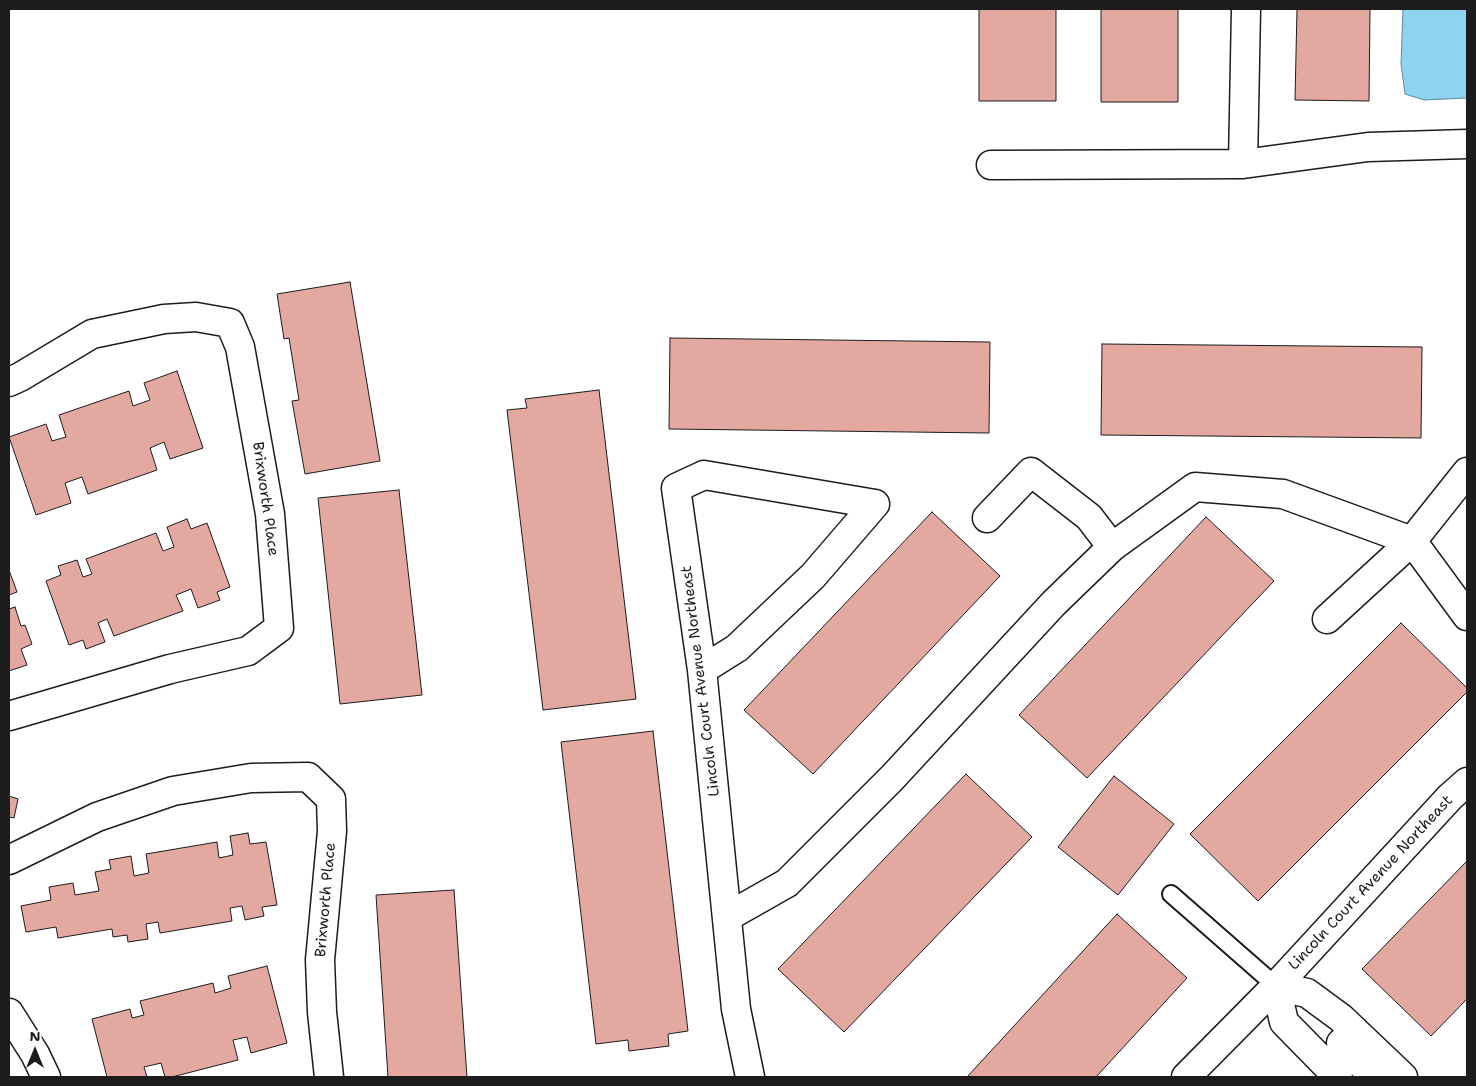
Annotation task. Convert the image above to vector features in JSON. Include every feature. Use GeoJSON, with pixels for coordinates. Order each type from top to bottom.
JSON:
{"type":"FeatureCollection","features":[{"type":"Feature","properties":{"kind":"street"},"geometry":{"type":"LineString","coordinates":[[1243,164],[1246,9]]}},
{"type":"Feature","properties":{"kind":"street"},"geometry":{"type":"LineString","coordinates":[[991,165],[1243,164],[1368,147],[1467,144]]}},
{"type":"Feature","properties":{"kind":"street","name":"Brixworth Place"},"geometry":{"type":"LineString","coordinates":[[9,382],[92,334],[164,319],[196,317],[230,323],[240,347],[270,514],[279,628],[248,651],[170,669],[9,716]]}},
{"type":"Feature","properties":{"kind":"street"},"geometry":{"type":"LineString","coordinates":[[987,518],[1031,472],[1089,517],[1112,547]]}},
{"type":"Feature","properties":{"kind":"street","name":"Lincoln Court Avenue Northeast"},"geometry":{"type":"LineString","coordinates":[[702,670],[738,648],[813,576],[875,504],[704,474],[676,488],[702,670],[736,1009],[750,1077]]}},
{"type":"Feature","properties":{"kind":"street"},"geometry":{"type":"LineString","coordinates":[[1327,619],[1412,541],[1463,486]]}},
{"type":"Feature","properties":{"kind":"street"},"geometry":{"type":"LineString","coordinates":[[726,917],[787,883],[892,778],[1054,603],[1112,547],[1196,487],[1283,494],[1412,541],[1467,616]]}},
{"type":"Feature","properties":{"kind":"street","name":"Brixworth Place"},"geometry":{"type":"LineString","coordinates":[[9,860],[96,817],[173,790],[251,778],[308,777],[331,799],[332,831],[320,960],[322,1012],[329,1077]]}},
{"type":"Feature","properties":{"kind":"street","name":"Lincoln Court Avenue Northeast"},"geometry":{"type":"LineString","coordinates":[[1186,1077],[1276,986],[1450,797],[1467,782]]}},
{"type":"Feature","properties":{"kind":"street","name":"Lincoln Court Avenue Northeast"},"geometry":{"type":"LineString","coordinates":[[1276,986],[1307,993],[1341,1018],[1343,1058]]}},
{"type":"Feature","properties":{"kind":"street","name":"Lincoln Court Avenue Northeast"},"geometry":{"type":"LineString","coordinates":[[1276,986],[1284,1022],[1343,1058],[1386,1074]]}},
{"type":"Feature","properties":{"kind":"street"},"geometry":{"type":"LineString","coordinates":[[9,1013],[35,1054],[46,1077]]}},
{"type":"Feature","properties":{"kind":"lane"},"geometry":{"type":"LineString","coordinates":[[1171,894],[1276,986]]}},
{"type":"Feature","properties":{"kind":"water"},"geometry":{"type":"Polygon","coordinates":[[[1403,9],[1467,9],[1467,98],[1424,100],[1405,94],[1401,64],[1403,9]]]}},
{"type":"Feature","properties":{"kind":"building"},"geometry":{"type":"Polygon","coordinates":[[[979,9],[1056,9],[1056,101],[979,101],[979,9]]]}},
{"type":"Feature","properties":{"kind":"building"},"geometry":{"type":"Polygon","coordinates":[[[1101,9],[1178,9],[1178,102],[1101,102],[1101,9]]]}},
{"type":"Feature","properties":{"kind":"building"},"geometry":{"type":"Polygon","coordinates":[[[1297,9],[1370,9],[1369,101],[1295,100],[1297,9]]]}},
{"type":"Feature","properties":{"kind":"building"},"geometry":{"type":"Polygon","coordinates":[[[350,282],[380,461],[305,474],[292,401],[299,400],[289,338],[284,339],[277,294],[350,282]]]}},
{"type":"Feature","properties":{"kind":"building"},"geometry":{"type":"Polygon","coordinates":[[[670,338],[990,342],[989,433],[669,429],[670,338]]]}},
{"type":"Feature","properties":{"kind":"building"},"geometry":{"type":"Polygon","coordinates":[[[1102,344],[1422,347],[1421,438],[1101,435],[1102,344]]]}},
{"type":"Feature","properties":{"kind":"building"},"geometry":{"type":"Polygon","coordinates":[[[177,371],[203,448],[170,459],[164,442],[150,448],[157,470],[88,494],[82,477],[65,483],[71,503],[36,515],[9,437],[46,424],[52,441],[66,437],[59,415],[129,391],[133,406],[150,400],[144,383],[177,371]]]}},
{"type":"Feature","properties":{"kind":"building"},"geometry":{"type":"Polygon","coordinates":[[[599,390],[636,699],[543,710],[507,410],[527,408],[525,399],[599,390]]]}},
{"type":"Feature","properties":{"kind":"building"},"geometry":{"type":"Polygon","coordinates":[[[399,490],[422,695],[340,704],[318,498],[399,490]]]}},
{"type":"Feature","properties":{"kind":"building"},"geometry":{"type":"Polygon","coordinates":[[[932,512],[1000,576],[813,774],[744,710],[932,512]]]}},
{"type":"Feature","properties":{"kind":"building"},"geometry":{"type":"Polygon","coordinates":[[[1206,517],[1274,581],[1087,778],[1019,715],[1206,517]]]}},
{"type":"Feature","properties":{"kind":"building"},"geometry":{"type":"Polygon","coordinates":[[[187,519],[191,529],[207,523],[230,587],[217,592],[220,600],[198,608],[191,589],[176,595],[183,611],[114,636],[107,619],[98,623],[105,642],[86,649],[83,640],[69,645],[46,581],[61,575],[58,566],[77,560],[83,577],[92,574],[86,559],[156,533],[163,551],[174,547],[167,527],[187,519]]]}},
{"type":"Feature","properties":{"kind":"building"},"geometry":{"type":"Polygon","coordinates":[[[9,570],[17,592],[9,595],[9,570]]]}},
{"type":"Feature","properties":{"kind":"building"},"geometry":{"type":"Polygon","coordinates":[[[15,607],[21,626],[25,625],[32,644],[21,649],[27,665],[9,671],[9,609],[15,607]]]}},
{"type":"Feature","properties":{"kind":"building"},"geometry":{"type":"Polygon","coordinates":[[[1401,623],[1467,688],[1467,692],[1258,901],[1190,834],[1401,623]]]}},
{"type":"Feature","properties":{"kind":"building"},"geometry":{"type":"Polygon","coordinates":[[[653,731],[688,1031],[668,1034],[669,1046],[629,1051],[628,1040],[596,1044],[561,742],[653,731]]]}},
{"type":"Feature","properties":{"kind":"building"},"geometry":{"type":"Polygon","coordinates":[[[966,774],[1032,837],[844,1032],[778,969],[966,774]]]}},
{"type":"Feature","properties":{"kind":"building"},"geometry":{"type":"Polygon","coordinates":[[[1114,776],[1174,824],[1118,895],[1058,847],[1114,776]]]}},
{"type":"Feature","properties":{"kind":"building"},"geometry":{"type":"Polygon","coordinates":[[[9,796],[18,799],[14,818],[9,817],[9,796]]]}},
{"type":"Feature","properties":{"kind":"building"},"geometry":{"type":"Polygon","coordinates":[[[248,833],[250,844],[266,842],[277,905],[262,907],[264,916],[245,920],[242,906],[230,908],[232,921],[160,933],[158,922],[146,924],[148,939],[128,942],[127,935],[113,937],[112,929],[58,938],[56,927],[26,932],[21,906],[51,900],[49,887],[73,883],[75,895],[99,891],[95,872],[111,869],[109,860],[131,856],[134,876],[149,873],[146,854],[217,842],[219,858],[233,855],[230,836],[248,833]]]}},
{"type":"Feature","properties":{"kind":"building"},"geometry":{"type":"Polygon","coordinates":[[[1467,861],[1467,999],[1431,1036],[1362,969],[1467,861]]]}},
{"type":"Feature","properties":{"kind":"building"},"geometry":{"type":"Polygon","coordinates":[[[454,890],[467,1077],[388,1077],[376,895],[454,890]]]}},
{"type":"Feature","properties":{"kind":"building"},"geometry":{"type":"Polygon","coordinates":[[[1117,914],[1187,978],[1096,1077],[967,1077],[1117,914]]]}},
{"type":"Feature","properties":{"kind":"building"},"geometry":{"type":"Polygon","coordinates":[[[267,966],[287,1043],[251,1053],[247,1037],[233,1040],[238,1060],[172,1077],[165,1077],[161,1063],[144,1067],[147,1077],[107,1077],[92,1019],[130,1009],[132,1018],[144,1015],[140,1001],[213,983],[215,993],[231,988],[228,976],[267,966]]]}}]}
